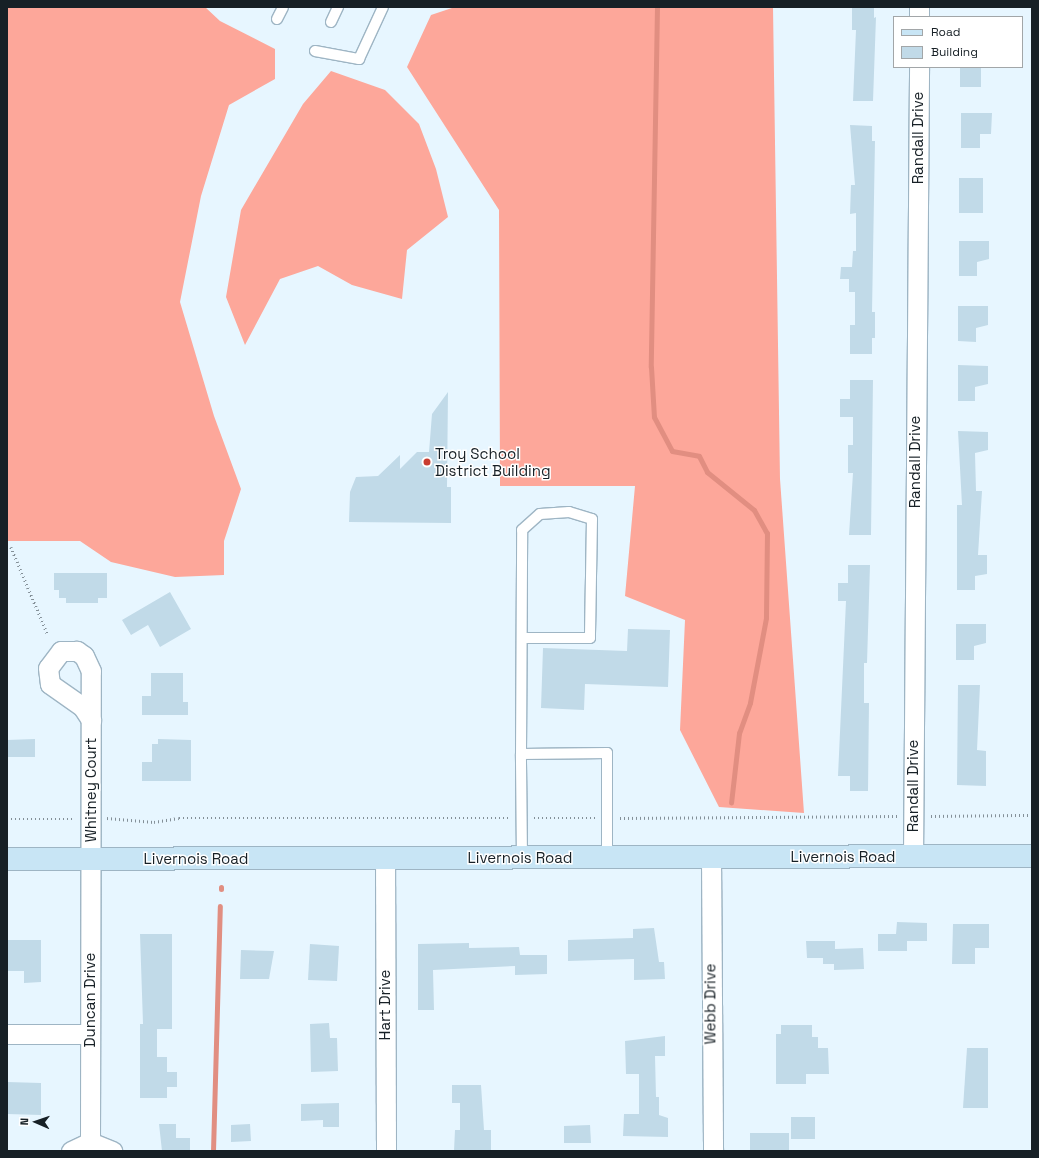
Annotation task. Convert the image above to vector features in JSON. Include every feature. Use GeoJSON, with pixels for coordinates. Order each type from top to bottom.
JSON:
{"type":"FeatureCollection","features":[{"type":"Feature","properties":{"kind":"main road","name":"Livernois Road"},"geometry":{"type":"LineString","coordinates":[[7,859],[1032,856]]}},
{"type":"Feature","properties":{"kind":"street","name":"Randall Drive"},"geometry":{"type":"LineString","coordinates":[[913,857],[919,68]]}},
{"type":"Feature","properties":{"kind":"street","name":"Whitney Court"},"geometry":{"type":"LineString","coordinates":[[91,720],[91,859]]}},
{"type":"Feature","properties":{"kind":"street","name":"Hart Drive"},"geometry":{"type":"LineString","coordinates":[[385,858],[386,1151]]}},
{"type":"Feature","properties":{"kind":"street","name":"Webb Drive"},"geometry":{"type":"LineString","coordinates":[[711,858],[713,1151]]}},
{"type":"Feature","properties":{"kind":"street","name":"Duncan Drive"},"geometry":{"type":"LineString","coordinates":[[90,1142],[91,859]]}},
{"type":"Feature","properties":{"kind":"street"},"geometry":{"type":"LineString","coordinates":[[7,1034],[90,1034]]}},
{"type":"Feature","properties":{"kind":"street"},"geometry":{"type":"LineString","coordinates":[[71,1151],[90,1142],[112,1151]]}},
{"type":"Feature","properties":{"kind":"lane"},"geometry":{"type":"LineString","coordinates":[[277,19],[283,7]]}},
{"type":"Feature","properties":{"kind":"lane"},"geometry":{"type":"LineString","coordinates":[[331,22],[338,7]]}},
{"type":"Feature","properties":{"kind":"lane"},"geometry":{"type":"LineString","coordinates":[[315,52],[359,59],[383,7]]}},
{"type":"Feature","properties":{"kind":"lane"},"geometry":{"type":"LineString","coordinates":[[522,638],[590,638],[592,519],[569,512],[540,514],[522,530],[521,754],[522,858]]}},
{"type":"Feature","properties":{"kind":"lane"},"geometry":{"type":"LineString","coordinates":[[521,754],[607,753],[607,858]]}},
{"type":"Feature","properties":{"kind":"path"},"geometry":{"type":"LineString","coordinates":[[11,547],[48,635]]}},
{"type":"Feature","properties":{"kind":"path"},"geometry":{"type":"LineString","coordinates":[[927,816],[1032,815]]}},
{"type":"Feature","properties":{"kind":"path"},"geometry":{"type":"LineString","coordinates":[[101,818],[154,822],[179,818],[901,816]]}},
{"type":"Feature","properties":{"kind":"path"},"geometry":{"type":"LineString","coordinates":[[7,819],[79,819]]}},
{"type":"Feature","properties":{"kind":"shaded area"},"geometry":{"type":"Polygon","coordinates":[[[7,7],[205,7],[220,21],[275,49],[275,79],[229,105],[201,196],[180,302],[214,416],[241,489],[224,541],[224,575],[175,577],[111,562],[80,541],[7,541],[7,7]]]}},
{"type":"Feature","properties":{"kind":"shaded area"},"geometry":{"type":"Polygon","coordinates":[[[455,7],[773,7],[780,479],[804,813],[719,807],[680,730],[685,620],[625,596],[635,486],[500,486],[499,210],[407,67],[431,15],[455,7]]]}},
{"type":"Feature","properties":{"kind":"shaded area"},"geometry":{"type":"Polygon","coordinates":[[[331,71],[385,90],[419,124],[436,169],[448,217],[407,250],[402,299],[352,285],[318,266],[280,279],[245,345],[226,297],[241,210],[303,104],[331,71]]]}},
{"type":"Feature","properties":{"kind":"building"},"geometry":{"type":"Polygon","coordinates":[[[852,7],[874,7],[874,18],[876,17],[873,101],[853,101],[856,30],[852,30],[852,7]]]}},
{"type":"Feature","properties":{"kind":"building"},"geometry":{"type":"Polygon","coordinates":[[[960,68],[981,68],[981,87],[960,87],[960,68]]]}},
{"type":"Feature","properties":{"kind":"building"},"geometry":{"type":"Polygon","coordinates":[[[961,113],[992,113],[991,134],[980,134],[980,148],[961,148],[961,113]]]}},
{"type":"Feature","properties":{"kind":"building"},"geometry":{"type":"Polygon","coordinates":[[[850,125],[872,126],[872,141],[875,141],[872,312],[875,312],[875,338],[872,338],[872,354],[850,354],[850,325],[855,325],[855,292],[849,292],[849,279],[840,279],[841,267],[852,267],[853,251],[856,251],[856,213],[850,214],[851,185],[855,185],[850,125]]]}},
{"type":"Feature","properties":{"kind":"building"},"geometry":{"type":"Polygon","coordinates":[[[959,178],[983,178],[983,213],[959,213],[959,178]]]}},
{"type":"Feature","properties":{"kind":"building"},"geometry":{"type":"Polygon","coordinates":[[[959,241],[989,241],[989,259],[977,262],[977,276],[959,276],[959,241]]]}},
{"type":"Feature","properties":{"kind":"building"},"geometry":{"type":"Polygon","coordinates":[[[958,306],[988,306],[988,325],[976,328],[976,342],[958,341],[958,306]]]}},
{"type":"Feature","properties":{"kind":"building"},"geometry":{"type":"Polygon","coordinates":[[[958,365],[988,366],[988,384],[975,387],[975,401],[958,401],[958,365]]]}},
{"type":"Feature","properties":{"kind":"building"},"geometry":{"type":"Polygon","coordinates":[[[850,380],[873,380],[871,535],[849,535],[853,473],[848,473],[848,445],[853,445],[853,417],[840,417],[840,399],[850,399],[850,380]]]}},
{"type":"Feature","properties":{"kind":"building","name":"Troy School District Building"},"geometry":{"type":"Polygon","coordinates":[[[448,392],[447,487],[451,487],[451,523],[349,522],[350,492],[356,477],[378,476],[400,455],[400,469],[417,452],[429,452],[432,414],[448,392]]]}},
{"type":"Feature","properties":{"kind":"building"},"geometry":{"type":"Polygon","coordinates":[[[958,431],[988,432],[988,450],[975,453],[976,491],[982,491],[978,555],[987,555],[987,574],[975,576],[975,590],[957,590],[957,505],[962,505],[958,431]]]}},
{"type":"Feature","properties":{"kind":"building"},"geometry":{"type":"Polygon","coordinates":[[[848,565],[870,565],[867,663],[864,663],[864,703],[869,703],[868,791],[850,791],[850,776],[838,776],[846,601],[838,601],[838,583],[848,583],[848,565]]]}},
{"type":"Feature","properties":{"kind":"building"},"geometry":{"type":"Polygon","coordinates":[[[54,573],[107,573],[107,598],[98,598],[98,603],[66,603],[66,598],[59,598],[59,590],[54,590],[54,573]]]}},
{"type":"Feature","properties":{"kind":"building"},"geometry":{"type":"Polygon","coordinates":[[[170,592],[191,629],[160,647],[148,625],[131,635],[122,620],[170,592]]]}},
{"type":"Feature","properties":{"kind":"building"},"geometry":{"type":"Polygon","coordinates":[[[956,624],[986,624],[986,643],[974,646],[974,660],[956,660],[956,624]]]}},
{"type":"Feature","properties":{"kind":"building"},"geometry":{"type":"Polygon","coordinates":[[[628,629],[670,630],[668,687],[585,684],[584,710],[541,708],[543,648],[627,651],[628,629]]]}},
{"type":"Feature","properties":{"kind":"building"},"geometry":{"type":"Polygon","coordinates":[[[151,673],[183,673],[183,702],[188,702],[188,715],[142,715],[142,696],[151,696],[151,673]]]}},
{"type":"Feature","properties":{"kind":"building"},"geometry":{"type":"Polygon","coordinates":[[[958,685],[980,685],[977,750],[986,751],[986,786],[957,785],[958,685]]]}},
{"type":"Feature","properties":{"kind":"building"},"geometry":{"type":"Polygon","coordinates":[[[35,739],[35,757],[7,757],[7,740],[35,739]]]}},
{"type":"Feature","properties":{"kind":"building"},"geometry":{"type":"Polygon","coordinates":[[[158,739],[191,740],[191,781],[142,781],[142,762],[152,762],[152,744],[158,744],[158,739]]]}},
{"type":"Feature","properties":{"kind":"building"},"geometry":{"type":"Polygon","coordinates":[[[897,922],[927,923],[927,941],[907,941],[907,951],[878,951],[878,934],[896,934],[897,922]]]}},
{"type":"Feature","properties":{"kind":"building"},"geometry":{"type":"Polygon","coordinates":[[[953,924],[989,924],[989,948],[975,948],[975,964],[952,964],[953,924]]]}},
{"type":"Feature","properties":{"kind":"building"},"geometry":{"type":"Polygon","coordinates":[[[654,928],[659,962],[664,962],[665,979],[634,980],[634,959],[568,961],[568,940],[633,938],[633,929],[654,928]]]}},
{"type":"Feature","properties":{"kind":"building"},"geometry":{"type":"Polygon","coordinates":[[[140,934],[172,934],[172,1029],[157,1029],[157,1057],[167,1057],[167,1072],[177,1072],[177,1087],[167,1087],[167,1098],[140,1098],[140,1024],[143,1024],[140,934]]]}},
{"type":"Feature","properties":{"kind":"building"},"geometry":{"type":"Polygon","coordinates":[[[7,940],[41,940],[41,982],[24,983],[24,971],[7,971],[7,940]]]}},
{"type":"Feature","properties":{"kind":"building"},"geometry":{"type":"Polygon","coordinates":[[[806,941],[835,941],[835,949],[863,948],[864,969],[834,970],[834,964],[823,964],[823,958],[807,958],[806,941]]]}},
{"type":"Feature","properties":{"kind":"building"},"geometry":{"type":"Polygon","coordinates":[[[469,943],[469,948],[519,947],[520,955],[547,955],[547,974],[515,975],[515,966],[433,970],[434,1010],[418,1010],[418,944],[469,943]]]}},
{"type":"Feature","properties":{"kind":"building"},"geometry":{"type":"Polygon","coordinates":[[[310,944],[339,946],[337,981],[308,980],[310,944]]]}},
{"type":"Feature","properties":{"kind":"building"},"geometry":{"type":"Polygon","coordinates":[[[241,950],[274,951],[269,979],[240,979],[241,950]]]}},
{"type":"Feature","properties":{"kind":"building"},"geometry":{"type":"Polygon","coordinates":[[[329,1023],[330,1038],[337,1038],[338,1071],[311,1072],[310,1024],[329,1023]]]}},
{"type":"Feature","properties":{"kind":"building"},"geometry":{"type":"Polygon","coordinates":[[[781,1025],[812,1025],[812,1037],[818,1037],[818,1048],[828,1048],[829,1074],[806,1074],[806,1084],[776,1084],[776,1034],[781,1034],[781,1025]]]}},
{"type":"Feature","properties":{"kind":"building"},"geometry":{"type":"Polygon","coordinates":[[[665,1036],[665,1056],[655,1056],[656,1097],[659,1097],[659,1115],[668,1118],[668,1137],[623,1136],[624,1114],[639,1114],[639,1074],[626,1074],[625,1041],[665,1036]]]}},
{"type":"Feature","properties":{"kind":"building"},"geometry":{"type":"Polygon","coordinates":[[[967,1048],[988,1048],[988,1108],[963,1108],[967,1048]]]}},
{"type":"Feature","properties":{"kind":"building"},"geometry":{"type":"Polygon","coordinates":[[[7,1082],[41,1083],[41,1115],[7,1114],[7,1082]]]}},
{"type":"Feature","properties":{"kind":"building"},"geometry":{"type":"Polygon","coordinates":[[[452,1085],[481,1085],[484,1130],[491,1130],[491,1151],[454,1151],[455,1130],[460,1130],[460,1103],[452,1103],[452,1085]]]}},
{"type":"Feature","properties":{"kind":"building"},"geometry":{"type":"Polygon","coordinates":[[[339,1103],[339,1127],[323,1127],[323,1120],[301,1121],[301,1104],[339,1103]]]}},
{"type":"Feature","properties":{"kind":"building"},"geometry":{"type":"Polygon","coordinates":[[[791,1117],[815,1117],[815,1139],[791,1139],[791,1117]]]}},
{"type":"Feature","properties":{"kind":"building"},"geometry":{"type":"Polygon","coordinates":[[[159,1124],[176,1124],[176,1138],[190,1138],[190,1151],[162,1151],[159,1124]]]}},
{"type":"Feature","properties":{"kind":"building"},"geometry":{"type":"Polygon","coordinates":[[[250,1124],[251,1141],[231,1142],[231,1125],[250,1124]]]}},
{"type":"Feature","properties":{"kind":"building"},"geometry":{"type":"Polygon","coordinates":[[[590,1125],[591,1143],[564,1143],[564,1126],[590,1125]]]}},
{"type":"Feature","properties":{"kind":"building"},"geometry":{"type":"Polygon","coordinates":[[[750,1133],[789,1133],[789,1151],[750,1151],[750,1133]]]}},
{"type":"Feature","properties":{"kind":"waterway"},"geometry":{"type":"LineString","coordinates":[[657,7],[651,367],[654,417],[672,451],[699,456],[707,472],[754,510],[767,533],[766,618],[750,703],[739,733],[731,803]]}},
{"type":"Feature","properties":{"kind":"waterway"},"geometry":{"type":"LineString","coordinates":[[213,1151],[220,906]]}},
{"type":"Feature","properties":{"kind":"place","name":"Troy School District Building"},"geometry":{"type":"Point","coordinates":[427,462]}}]}
